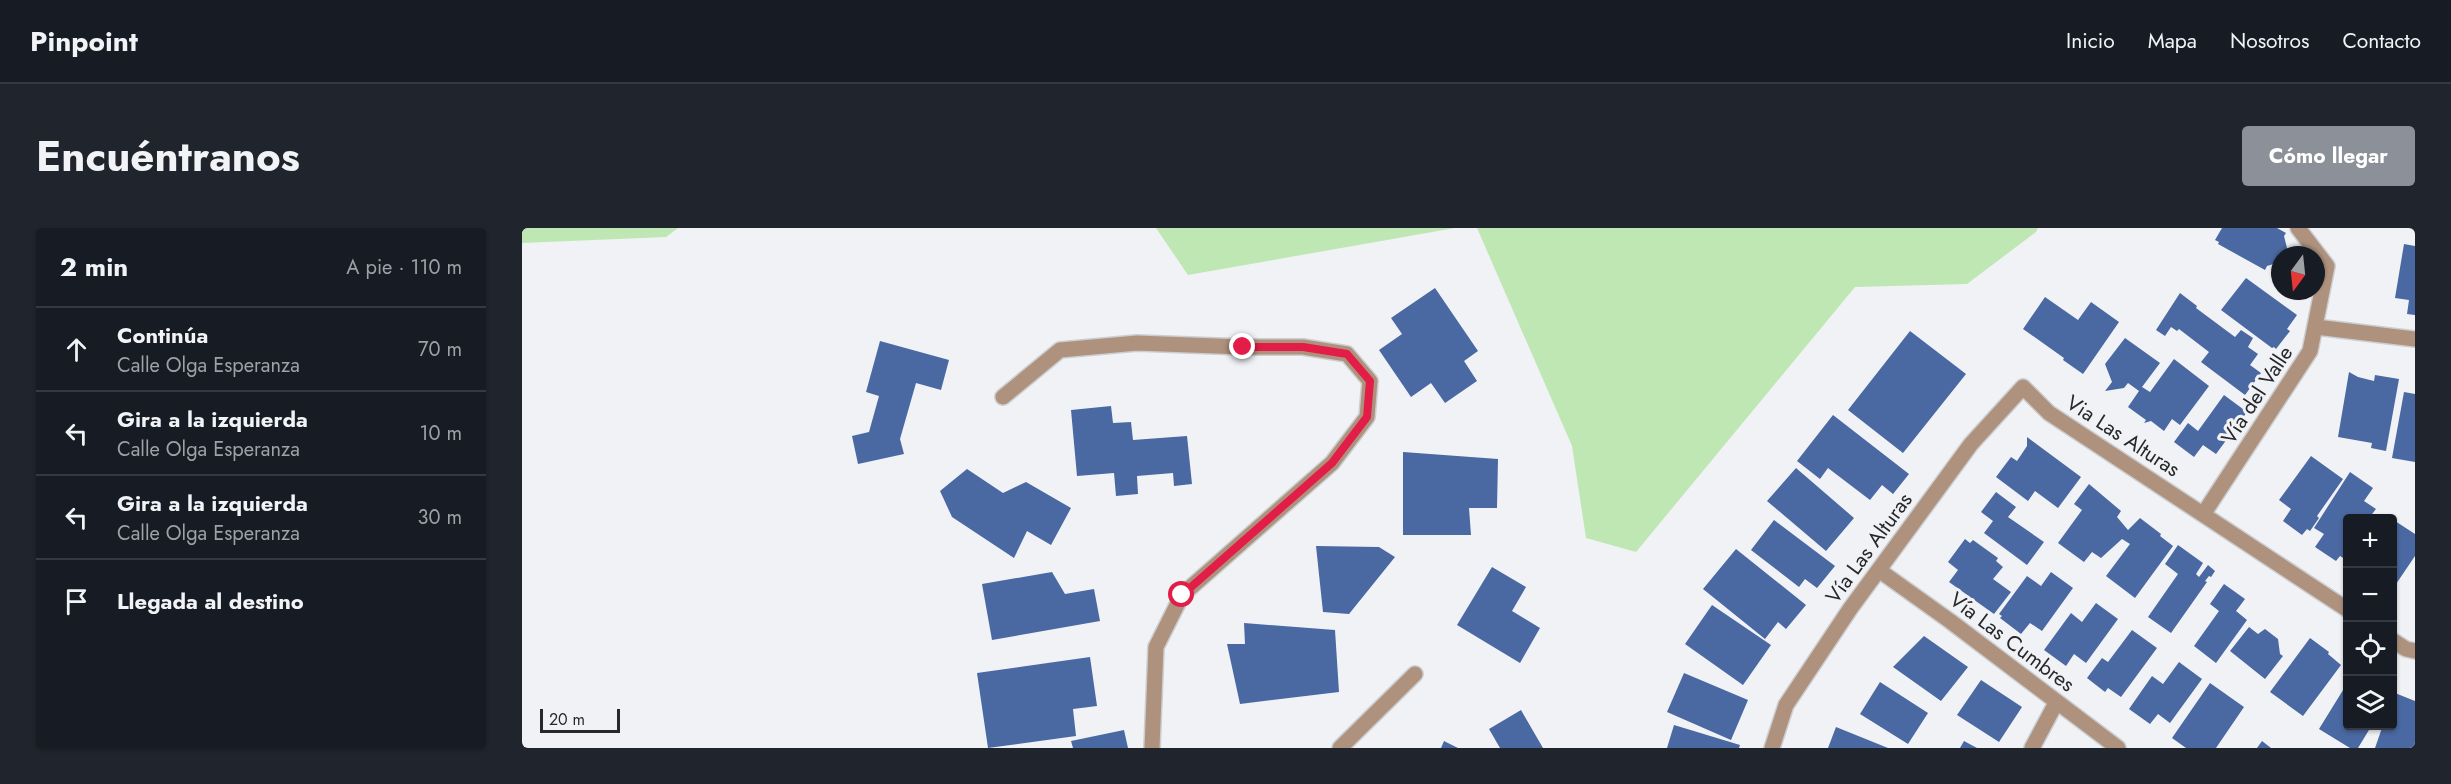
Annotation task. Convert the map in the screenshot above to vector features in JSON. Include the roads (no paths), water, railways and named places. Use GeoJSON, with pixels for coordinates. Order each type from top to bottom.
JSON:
{"type":"FeatureCollection","features":[{"type":"Feature","properties":{"kind":"street","name":"Vía del Valle"},"geometry":{"type":"LineString","coordinates":[[2204,513],[2310,351],[2327,266],[2298,228]]}},
{"type":"Feature","properties":{"kind":"street"},"geometry":{"type":"LineString","coordinates":[[2316,327],[2415,339]]}},
{"type":"Feature","properties":{"kind":"street"},"geometry":{"type":"LineString","coordinates":[[1003,397],[1060,350],[1137,343],[1303,347],[1347,354],[1370,381],[1367,417],[1332,463],[1182,595],[1156,647],[1152,748]]}},
{"type":"Feature","properties":{"kind":"street","name":"Via Las Alturas"},"geometry":{"type":"LineString","coordinates":[[2023,387],[2049,413],[2343,607]]}},
{"type":"Feature","properties":{"kind":"street","name":"Vía Las Alturas"},"geometry":{"type":"LineString","coordinates":[[1772,748],[1786,705],[1850,609],[1971,444],[2023,387]]}},
{"type":"Feature","properties":{"kind":"street","name":"Vía Las Cumbres"},"geometry":{"type":"LineString","coordinates":[[1880,571],[2118,748]]}},
{"type":"Feature","properties":{"kind":"street"},"geometry":{"type":"LineString","coordinates":[[2397,643],[2415,651]]}},
{"type":"Feature","properties":{"kind":"street"},"geometry":{"type":"LineString","coordinates":[[1340,748],[1415,674]]}},
{"type":"Feature","properties":{"kind":"street"},"geometry":{"type":"LineString","coordinates":[[2032,748],[2056,703]]}}]}
